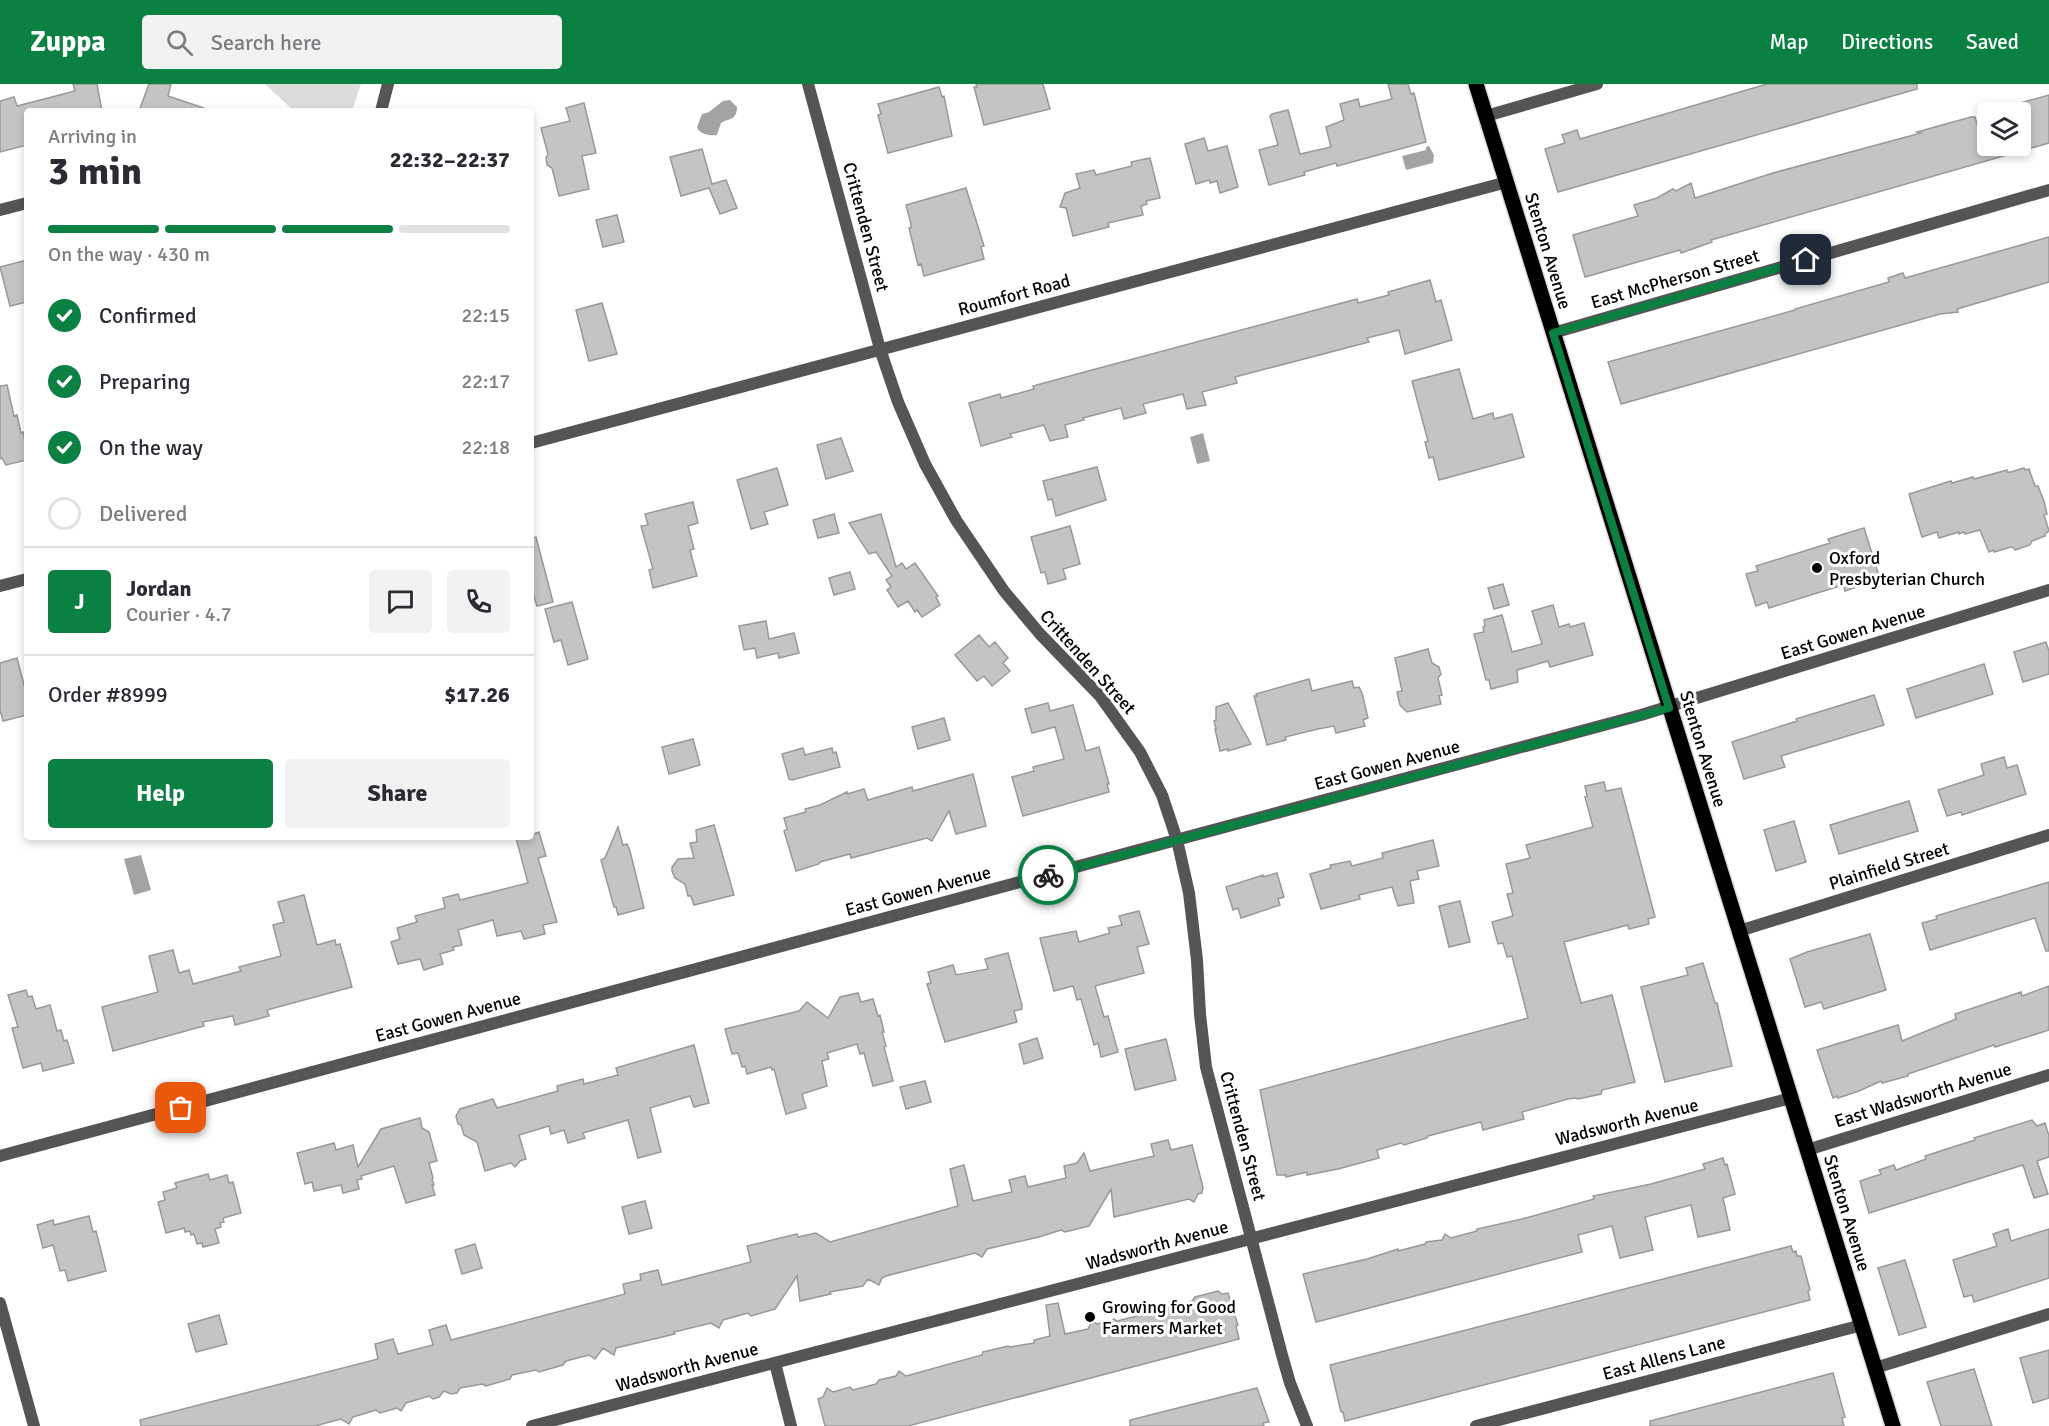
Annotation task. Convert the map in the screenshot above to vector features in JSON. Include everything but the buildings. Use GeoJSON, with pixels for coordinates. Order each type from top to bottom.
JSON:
{"type":"FeatureCollection","features":[{"type":"Feature","properties":{"kind":"main road","name":"Stenton Avenue"},"geometry":{"type":"LineString","coordinates":[[1476,84],[1893,1426]]}},
{"type":"Feature","properties":{"kind":"street"},"geometry":{"type":"LineString","coordinates":[[382,108],[388,84]]}},
{"type":"Feature","properties":{"kind":"street","name":"Crittenden Street"},"geometry":{"type":"LineString","coordinates":[[808,84],[880,349],[912,435],[956,520],[1004,591],[1040,634],[1100,696],[1127,733],[1156,780],[1168,811],[1187,882],[1192,914],[1206,1067],[1282,1355],[1307,1426]]}},
{"type":"Feature","properties":{"kind":"street"},"geometry":{"type":"LineString","coordinates":[[1486,116],[1597,84]]}},
{"type":"Feature","properties":{"kind":"street","name":"Roumfort Road"},"geometry":{"type":"LineString","coordinates":[[534,442],[1507,182]]}},
{"type":"Feature","properties":{"kind":"street","name":"East McPherson Street"},"geometry":{"type":"LineString","coordinates":[[1553,333],[2049,190]]}},
{"type":"Feature","properties":{"kind":"street"},"geometry":{"type":"LineString","coordinates":[[0,210],[24,204]]}},
{"type":"Feature","properties":{"kind":"street"},"geometry":{"type":"LineString","coordinates":[[0,586],[24,580]]}},
{"type":"Feature","properties":{"kind":"street","name":"East Gowen Avenue"},"geometry":{"type":"LineString","coordinates":[[0,1156],[1669,708],[2049,590]]}},
{"type":"Feature","properties":{"kind":"street","name":"Plainfield Street"},"geometry":{"type":"LineString","coordinates":[[1739,931],[2049,835]]}},
{"type":"Feature","properties":{"kind":"street","name":"East Wadsworth Avenue"},"geometry":{"type":"LineString","coordinates":[[1807,1150],[2049,1075]]}},
{"type":"Feature","properties":{"kind":"street","name":"Wadsworth Avenue"},"geometry":{"type":"LineString","coordinates":[[532,1426],[1791,1098]]}},
{"type":"Feature","properties":{"kind":"street"},"geometry":{"type":"LineString","coordinates":[[0,1304],[34,1426]]}},
{"type":"Feature","properties":{"kind":"street"},"geometry":{"type":"LineString","coordinates":[[1875,1368],[2049,1314]]}},
{"type":"Feature","properties":{"kind":"street","name":"East Allens Lane"},"geometry":{"type":"LineString","coordinates":[[1476,1426],[1862,1325]]}},
{"type":"Feature","properties":{"kind":"street"},"geometry":{"type":"LineString","coordinates":[[775,1363],[791,1426]]}},
{"type":"Feature","properties":{"kind":"shaded area"},"geometry":{"type":"Polygon","coordinates":[[[265,84],[361,84],[353,108],[291,108],[265,84]]]}},
{"type":"Feature","properties":{"kind":"shaded area"},"geometry":{"type":"Polygon","coordinates":[[[730,100],[737,107],[735,115],[721,123],[717,135],[702,133],[697,127],[702,114],[709,112],[723,101],[730,100]]]}},
{"type":"Feature","properties":{"kind":"shaded area"},"geometry":{"type":"Polygon","coordinates":[[[1429,146],[1434,155],[1433,163],[1406,170],[1402,156],[1426,150],[1429,146]]]}},
{"type":"Feature","properties":{"kind":"shaded area"},"geometry":{"type":"Polygon","coordinates":[[[1203,433],[1210,461],[1197,464],[1190,437],[1203,433]]]}},
{"type":"Feature","properties":{"kind":"shaded area"},"geometry":{"type":"Polygon","coordinates":[[[141,855],[151,890],[134,895],[124,859],[141,855]]]}},
{"type":"Feature","properties":{"kind":"way so far"},"geometry":{"type":"LineString","coordinates":[[181,1108],[1048,875]]}},
{"type":"Feature","properties":{"kind":"place","name":"Oxford Presbyterian Church"},"geometry":{"type":"Point","coordinates":[1817,568]}},
{"type":"Feature","properties":{"kind":"place","name":"Growing for Good Farmers Market"},"geometry":{"type":"Point","coordinates":[1090,1317]}},
{"type":"Feature","properties":{"kind":"route"},"geometry":{"type":"LineString","coordinates":[[1048,875],[1669,708],[1553,333],[1806,260]]}}]}
